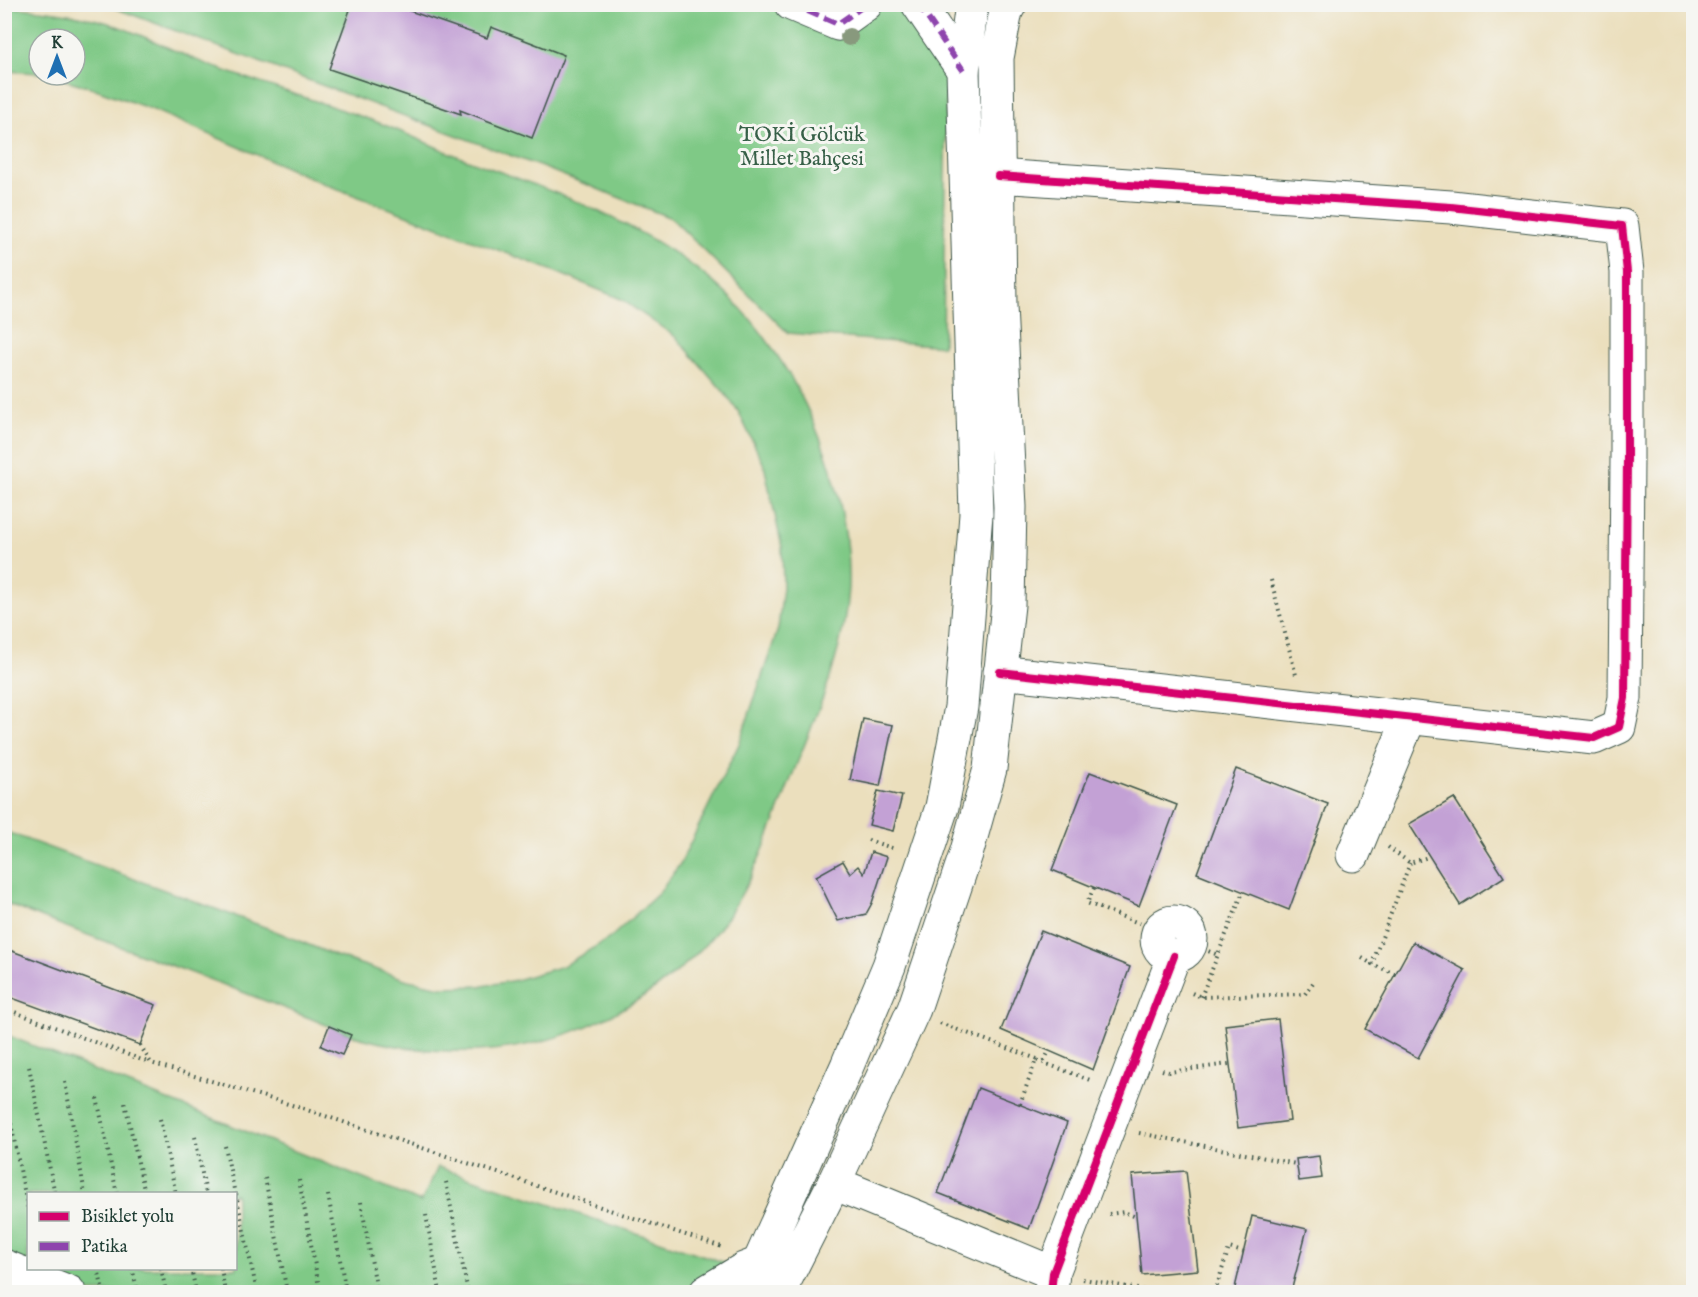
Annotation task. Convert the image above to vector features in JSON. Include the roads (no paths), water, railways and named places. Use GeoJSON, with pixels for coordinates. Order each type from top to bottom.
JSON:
{"type":"FeatureCollection","features":[{"type":"Feature","properties":{"kind":"main road"},"geometry":{"type":"LineString","coordinates":[[791,4],[838,24],[866,4]]}},
{"type":"Feature","properties":{"kind":"main road"},"geometry":{"type":"LineString","coordinates":[[918,4],[963,70]]}},
{"type":"Feature","properties":{"kind":"main road"},"geometry":{"type":"LineString","coordinates":[[746,1293],[889,966],[942,807],[961,707],[976,514],[963,70],[972,4]]}},
{"type":"Feature","properties":{"kind":"main road"},"geometry":{"type":"LineString","coordinates":[[779,1293],[834,1183],[914,1009],[967,851],[990,769],[1008,605],[1010,507],[1000,306],[997,58],[1006,11],[1011,4]]}},
{"type":"Feature","properties":{"kind":"main road"},"geometry":{"type":"LineString","coordinates":[[998,176],[1451,207],[1622,226],[1627,272],[1628,458],[1625,698],[1619,727],[1594,738],[1000,672]]}},
{"type":"Feature","properties":{"kind":"main road"},"geometry":{"type":"LineString","coordinates":[[1358,842],[1409,719]]}},
{"type":"Feature","properties":{"kind":"main road"},"geometry":{"type":"LineString","coordinates":[[834,1183],[1052,1283],[1122,1092],[1167,944]]}},
{"type":"Feature","properties":{"kind":"main road"},"geometry":{"type":"LineString","coordinates":[[706,1293],[744,1269],[760,1263]]}},
{"type":"Feature","properties":{"kind":"main road"},"geometry":{"type":"LineString","coordinates":[[4,1266],[69,1293]]}},
{"type":"Feature","properties":{"kind":"park label","name":"TOKİ Gölcük Millet Bahçesi"},"geometry":{"type":"Point","coordinates":[802,147]}}]}
